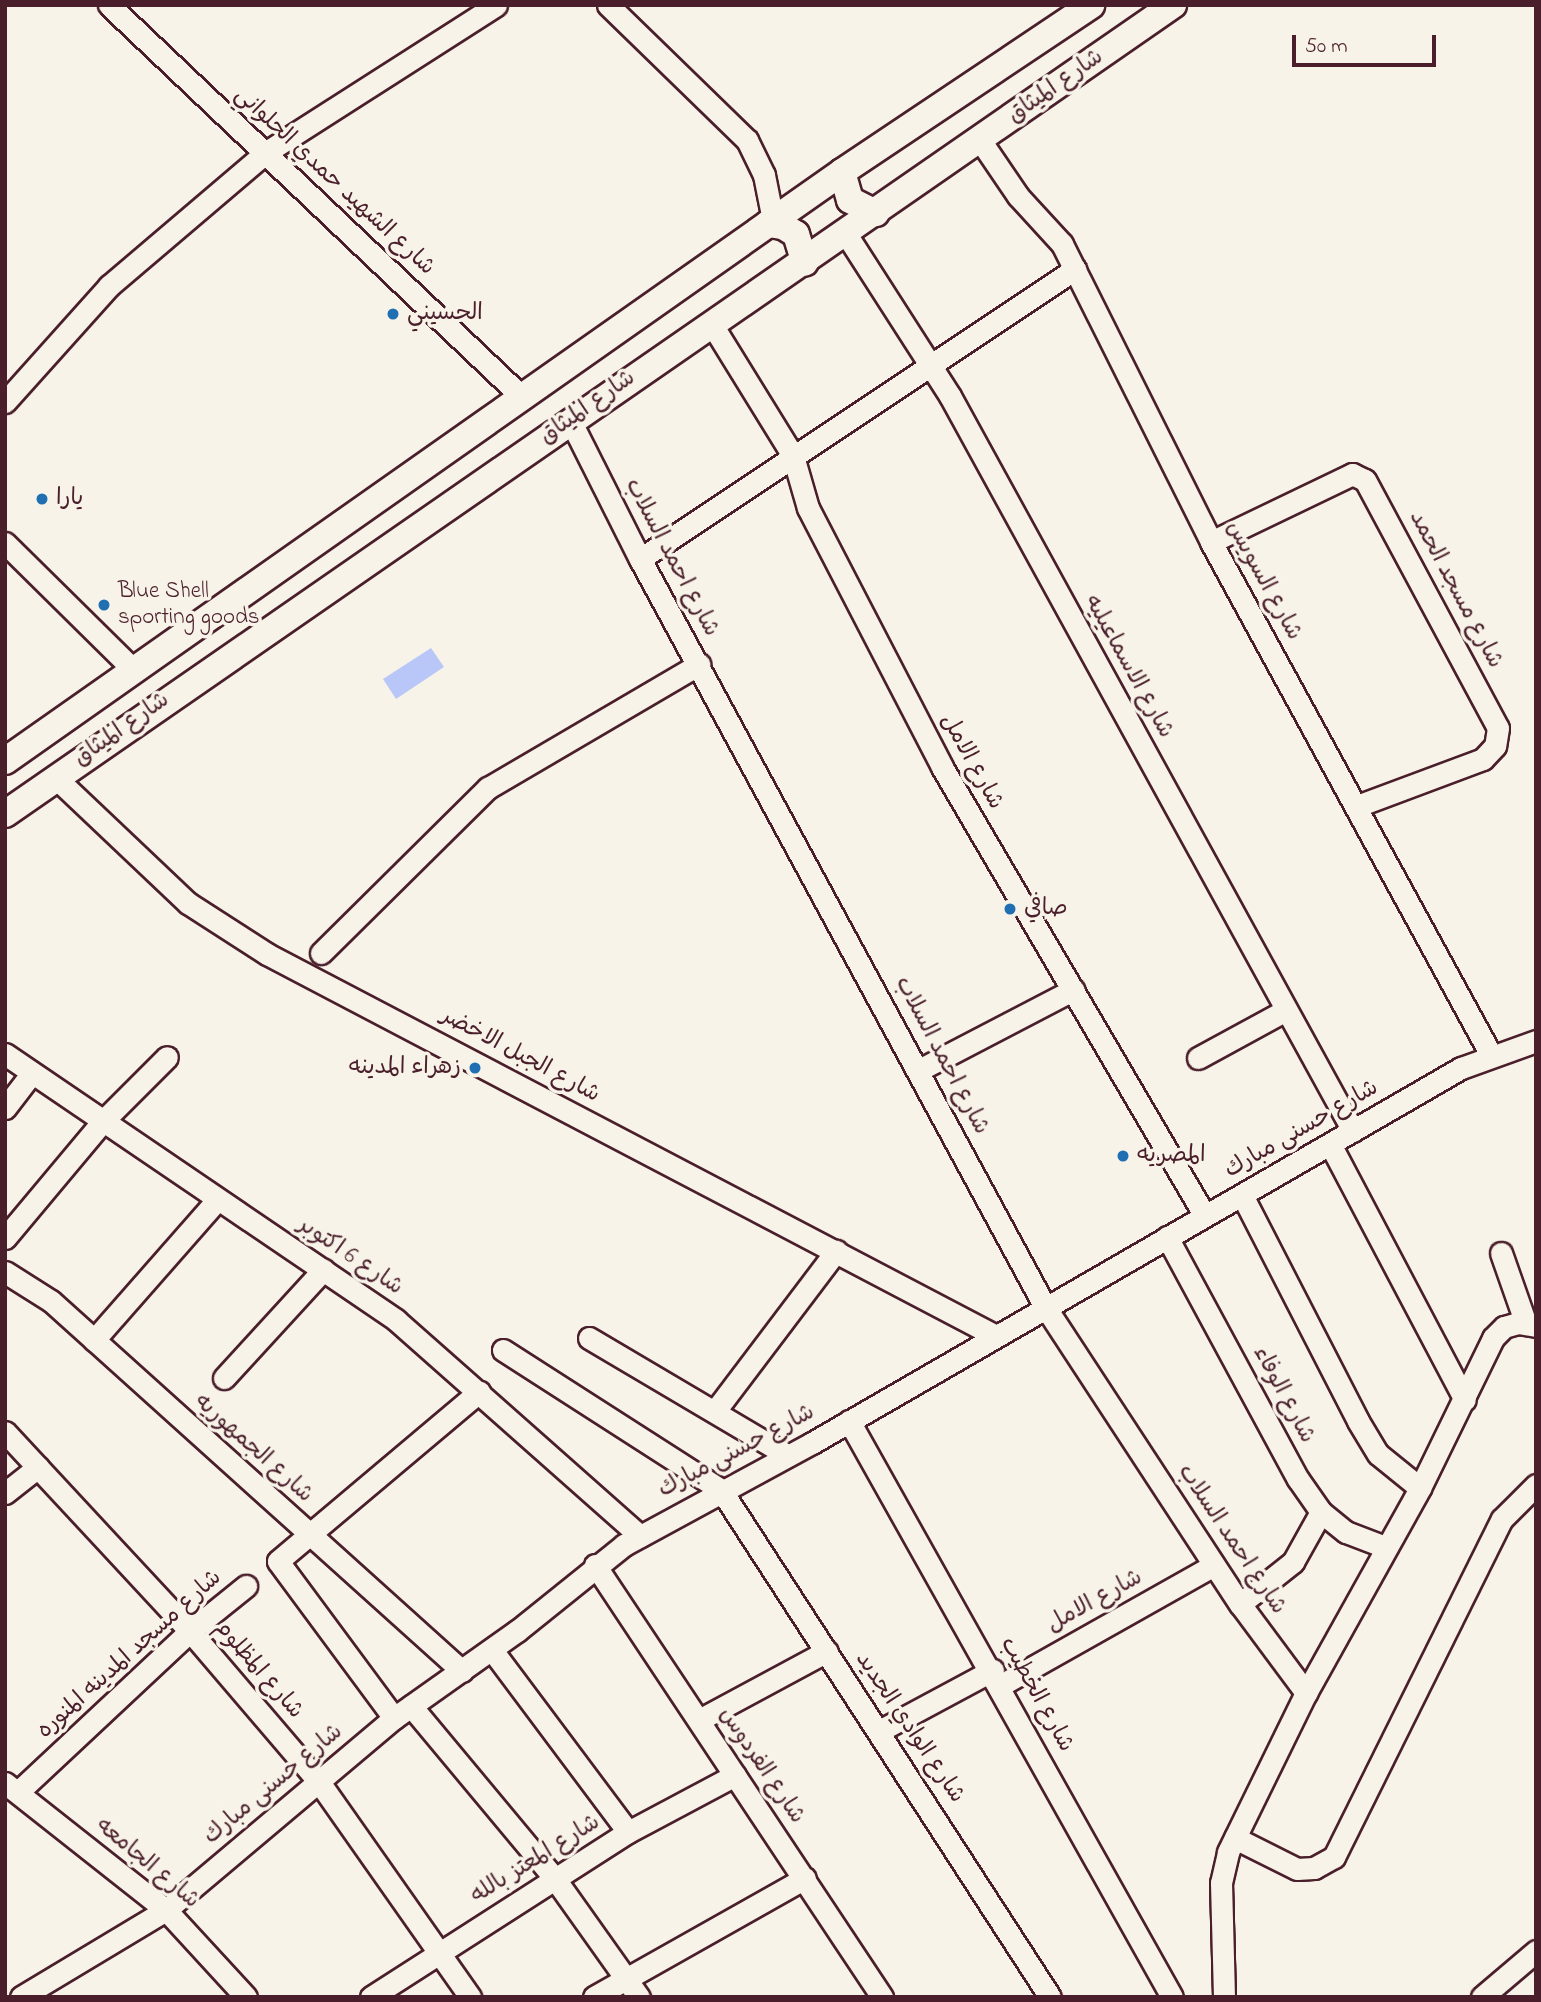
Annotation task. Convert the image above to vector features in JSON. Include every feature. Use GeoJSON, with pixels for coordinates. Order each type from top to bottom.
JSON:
{"type":"FeatureCollection","features":[{"type":"Feature","properties":{"kind":"main road","name":"شارع الميثاق"},"geometry":{"type":"LineString","coordinates":[[5,814],[569,420],[805,263],[1173,5]]}},
{"type":"Feature","properties":{"kind":"main road","name":"شارع الميثاق"},"geometry":{"type":"LineString","coordinates":[[5,761],[770,222],[1079,8]]}},
{"type":"Feature","properties":{"kind":"main road"},"geometry":{"type":"LineString","coordinates":[[842,172],[850,200],[876,213]]}},
{"type":"Feature","properties":{"kind":"main road"},"geometry":{"type":"LineString","coordinates":[[770,222],[796,234],[804,247],[805,263]]}},
{"type":"Feature","properties":{"kind":"street","name":"شارع الشهيد حمدي الحلواني"},"geometry":{"type":"LineString","coordinates":[[109,5],[522,397]]}},
{"type":"Feature","properties":{"kind":"street"},"geometry":{"type":"LineString","coordinates":[[5,402],[109,286],[265,153],[496,5]]}},
{"type":"Feature","properties":{"kind":"street"},"geometry":{"type":"LineString","coordinates":[[608,5],[747,140],[764,175],[770,222]]}},
{"type":"Feature","properties":{"kind":"street","name":"شارع السويس"},"geometry":{"type":"LineString","coordinates":[[980,140],[1018,196],[1062,244],[1211,542],[1491,1055]]}},
{"type":"Feature","properties":{"kind":"street","name":"شارع الاسماعيليه"},"geometry":{"type":"LineString","coordinates":[[846,234],[932,364],[1353,1131]]}},
{"type":"Feature","properties":{"kind":"street"},"geometry":{"type":"LineString","coordinates":[[640,559],[1075,269]]}},
{"type":"Feature","properties":{"kind":"street","name":"شارع الامل"},"geometry":{"type":"LineString","coordinates":[[712,323],[793,456],[808,508],[942,767],[1205,1216]]}},
{"type":"Feature","properties":{"kind":"street","name":"شارع احمد السلاب"},"geometry":{"type":"LineString","coordinates":[[569,420],[640,559],[1044,1305],[1240,1604],[1306,1693]]}},
{"type":"Feature","properties":{"kind":"street","name":"شارع مسجد الحمد"},"geometry":{"type":"LineString","coordinates":[[1211,542],[1352,474],[1365,480],[1498,728],[1495,746],[1483,760],[1357,806]]}},
{"type":"Feature","properties":{"kind":"street"},"geometry":{"type":"LineString","coordinates":[[5,543],[135,671]]}},
{"type":"Feature","properties":{"kind":"street"},"geometry":{"type":"LineString","coordinates":[[321,953],[488,788],[699,664]]}},
{"type":"Feature","properties":{"kind":"street","name":"شارع الجبل الاخضر"},"geometry":{"type":"LineString","coordinates":[[55,777],[214,922],[994,1335]]}},
{"type":"Feature","properties":{"kind":"street"},"geometry":{"type":"LineString","coordinates":[[919,1070],[1073,990]]}},
{"type":"Feature","properties":{"kind":"street"},"geometry":{"type":"LineString","coordinates":[[1198,1058],[1286,1010]]}},
{"type":"Feature","properties":{"kind":"street","name":"شارع حسنى مبارك"},"geometry":{"type":"LineString","coordinates":[[21,1997],[166,1910],[403,1712],[492,1650],[595,1565],[640,1536],[849,1421],[1044,1305],[1353,1131],[1491,1055],[1536,1041]]}},
{"type":"Feature","properties":{"kind":"street","name":"شارع 6 اكتوبر"},"geometry":{"type":"LineString","coordinates":[[5,1054],[101,1123],[396,1320],[640,1536]]}},
{"type":"Feature","properties":{"kind":"street"},"geometry":{"type":"LineString","coordinates":[[5,1238],[101,1123],[167,1057]]}},
{"type":"Feature","properties":{"kind":"street"},"geometry":{"type":"LineString","coordinates":[[5,1108],[32,1073]]}},
{"type":"Feature","properties":{"kind":"street"},"geometry":{"type":"LineString","coordinates":[[1330,1144],[1465,1400]]}},
{"type":"Feature","properties":{"kind":"street"},"geometry":{"type":"LineString","coordinates":[[1242,1195],[1358,1421],[1378,1454],[1420,1489]]}},
{"type":"Feature","properties":{"kind":"street"},"geometry":{"type":"LineString","coordinates":[[94,1339],[217,1200]]}},
{"type":"Feature","properties":{"kind":"street","name":"شارع الوفاء"},"geometry":{"type":"LineString","coordinates":[[1167,1237],[1298,1479],[1321,1512],[1346,1532],[1385,1547]]}},
{"type":"Feature","properties":{"kind":"street"},"geometry":{"type":"LineString","coordinates":[[715,1411],[836,1251]]}},
{"type":"Feature","properties":{"kind":"street"},"geometry":{"type":"LineString","coordinates":[[1224,1997],[1221,1883],[1234,1838],[1306,1693],[1385,1547],[1420,1489],[1493,1338],[1504,1327],[1531,1325],[1501,1253]]}},
{"type":"Feature","properties":{"kind":"street"},"geometry":{"type":"LineString","coordinates":[[224,1378],[323,1270]]}},
{"type":"Feature","properties":{"kind":"street","name":"شارع الجمهوريه"},"geometry":{"type":"LineString","coordinates":[[5,1272],[51,1301],[462,1671]]}},
{"type":"Feature","properties":{"kind":"street"},"geometry":{"type":"LineString","coordinates":[[589,1338],[787,1455]]}},
{"type":"Feature","properties":{"kind":"street"},"geometry":{"type":"LineString","coordinates":[[503,1350],[721,1490]]}},
{"type":"Feature","properties":{"kind":"street"},"geometry":{"type":"LineString","coordinates":[[479,1392],[278,1561],[403,1712],[555,1879],[639,1997]]}},
{"type":"Feature","properties":{"kind":"street","name":"شارع الخطيب"},"geometry":{"type":"LineString","coordinates":[[849,1421],[997,1677],[1172,1997]]}},
{"type":"Feature","properties":{"kind":"street","name":"شارع المظلوم"},"geometry":{"type":"LineString","coordinates":[[5,1432],[190,1631],[319,1782],[470,1997]]}},
{"type":"Feature","properties":{"kind":"street"},"geometry":{"type":"LineString","coordinates":[[5,1493],[38,1467]]}},
{"type":"Feature","properties":{"kind":"street"},"geometry":{"type":"LineString","coordinates":[[1234,1838],[1297,1869],[1314,1868],[1334,1857],[1502,1519],[1536,1485]]}},
{"type":"Feature","properties":{"kind":"street","name":"شارع الوادي الجديد"},"geometry":{"type":"LineString","coordinates":[[721,1490],[881,1730],[1050,1997]]}},
{"type":"Feature","properties":{"kind":"street"},"geometry":{"type":"LineString","coordinates":[[1240,1604],[1293,1562],[1321,1512]]}},
{"type":"Feature","properties":{"kind":"street","name":"شارع الفردوس"},"geometry":{"type":"LineString","coordinates":[[595,1565],[805,1878],[881,1997]]}},
{"type":"Feature","properties":{"kind":"street","name":"شارع الامل"},"geometry":{"type":"LineString","coordinates":[[881,1730],[997,1677],[1214,1565]]}},
{"type":"Feature","properties":{"kind":"street","name":"شارع مسجد المدينه المنوره"},"geometry":{"type":"LineString","coordinates":[[12,1788],[190,1631],[246,1586]]}},
{"type":"Feature","properties":{"kind":"street"},"geometry":{"type":"LineString","coordinates":[[492,1650],[628,1832]]}},
{"type":"Feature","properties":{"kind":"street"},"geometry":{"type":"LineString","coordinates":[[699,1720],[827,1651]]}},
{"type":"Feature","properties":{"kind":"street","name":"شارع المعتز بالله"},"geometry":{"type":"LineString","coordinates":[[371,1997],[628,1832],[735,1775]]}},
{"type":"Feature","properties":{"kind":"street","name":"شارع الجامعه"},"geometry":{"type":"LineString","coordinates":[[12,1788],[166,1910],[246,1997]]}},
{"type":"Feature","properties":{"kind":"street"},"geometry":{"type":"LineString","coordinates":[[594,1997],[805,1878]]}},
{"type":"Feature","properties":{"kind":"street"},"geometry":{"type":"LineString","coordinates":[[1482,1997],[1536,1951]]}},
{"type":"Feature","properties":{"kind":"building"},"geometry":{"type":"Polygon","coordinates":[[[431,648],[444,667],[396,699],[383,679],[431,648]]]}},
{"type":"Feature","properties":{"kind":"place","name":"الحسيني"},"geometry":{"type":"Point","coordinates":[393,314]}},
{"type":"Feature","properties":{"kind":"place","name":"يارا"},"geometry":{"type":"Point","coordinates":[42,499]}},
{"type":"Feature","properties":{"kind":"place","name":"Blue Shell sporting goods"},"geometry":{"type":"Point","coordinates":[104,605]}},
{"type":"Feature","properties":{"kind":"place","name":"صافي"},"geometry":{"type":"Point","coordinates":[1010,909]}},
{"type":"Feature","properties":{"kind":"place","name":"زهراء المدينه"},"geometry":{"type":"Point","coordinates":[475,1068]}},
{"type":"Feature","properties":{"kind":"place","name":"المصريه"},"geometry":{"type":"Point","coordinates":[1123,1156]}}]}
